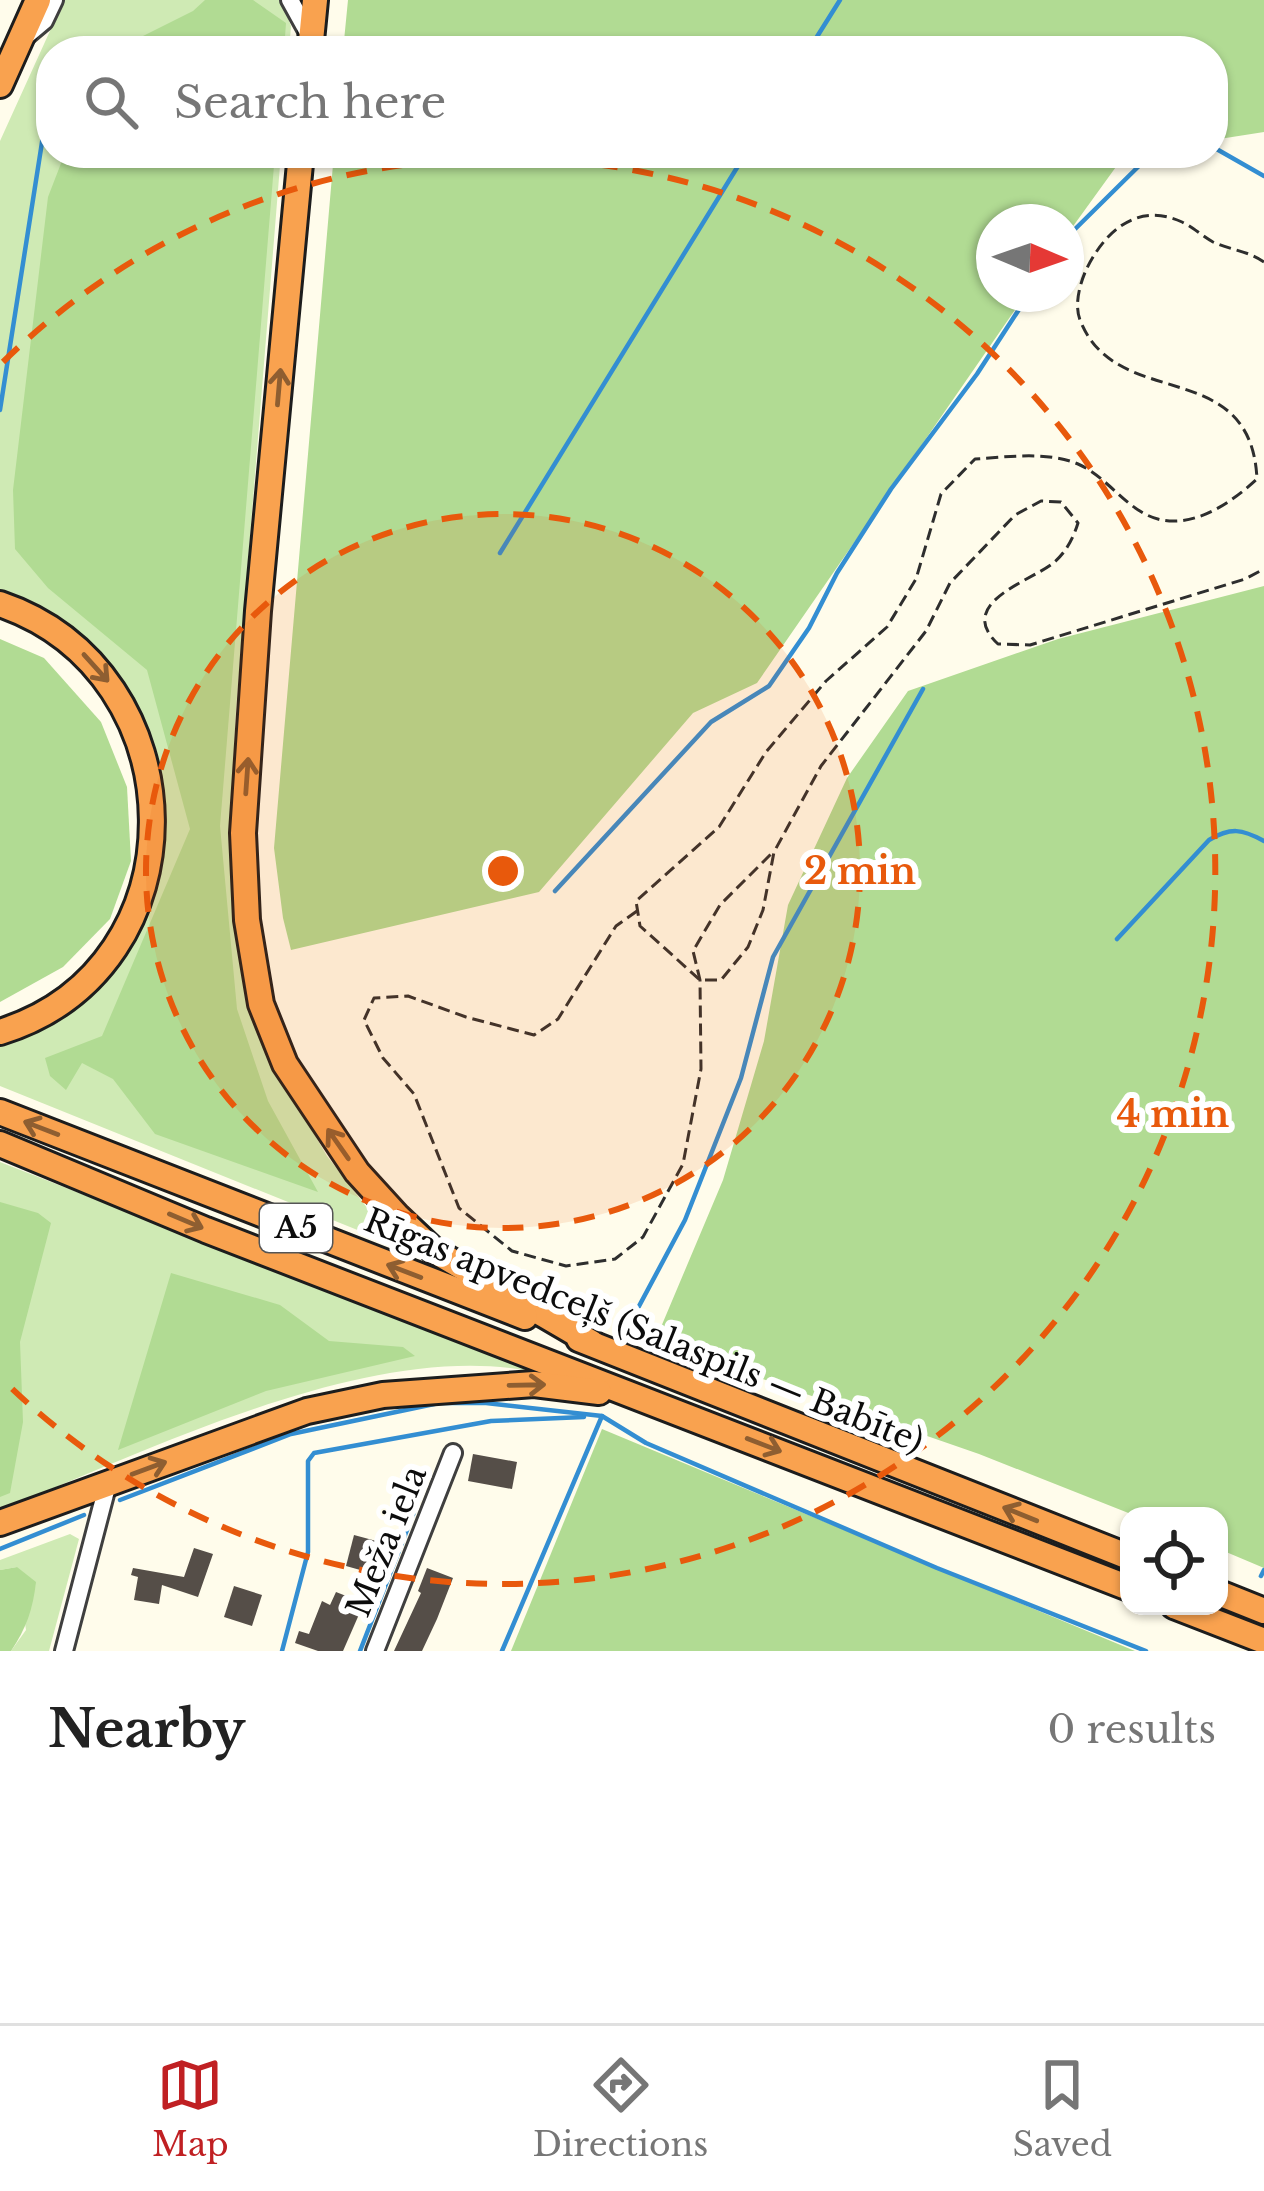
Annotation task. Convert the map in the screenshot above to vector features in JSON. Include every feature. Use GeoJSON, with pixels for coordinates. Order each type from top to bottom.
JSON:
{"type":"FeatureCollection","features":[{"type":"Feature","properties":{"kind":"highway"},"geometry":{"type":"LineString","coordinates":[[0,86],[38,0]]}},
{"type":"Feature","properties":{"kind":"highway"},"geometry":{"type":"LineString","coordinates":[[311,36],[315,0]]}},
{"type":"Feature","properties":{"kind":"highway"},"geometry":{"type":"LineString","coordinates":[[300,168],[258,611],[243,833],[247,920],[261,1004],[285,1064],[357,1172],[398,1217],[433,1250],[592,1343]]}},
{"type":"Feature","properties":{"kind":"highway"},"geometry":{"type":"LineString","coordinates":[[0,604],[42,622],[109,683],[137,735],[154,824],[145,884],[107,956],[61,1000],[0,1032]]}},
{"type":"Feature","properties":{"kind":"highway","name":"Rīgas apvedceļš (Salaspils — Babīte)"},"geometry":{"type":"LineString","coordinates":[[0,1112],[1120,1553]]}},
{"type":"Feature","properties":{"kind":"highway","name":"Rīgas apvedceļš (Salaspils — Babīte)"},"geometry":{"type":"LineString","coordinates":[[0,1144],[206,1230],[1120,1584]]}},
{"type":"Feature","properties":{"kind":"highway"},"geometry":{"type":"LineString","coordinates":[[0,1523],[307,1412],[383,1395],[534,1384],[655,1402]]}},
{"type":"Feature","properties":{"kind":"highway"},"geometry":{"type":"LineString","coordinates":[[1228,1597],[1264,1611]]}},
{"type":"Feature","properties":{"kind":"highway"},"geometry":{"type":"LineString","coordinates":[[1197,1615],[1264,1641]]}},
{"type":"Feature","properties":{"kind":"street"},"geometry":{"type":"LineString","coordinates":[[20,42],[44,21],[55,0]]}},
{"type":"Feature","properties":{"kind":"street"},"geometry":{"type":"LineString","coordinates":[[290,0],[306,36]]}},
{"type":"Feature","properties":{"kind":"street","name":"Meža iela"},"geometry":{"type":"LineString","coordinates":[[375,1651],[453,1454]]}},
{"type":"Feature","properties":{"kind":"street"},"geometry":{"type":"LineString","coordinates":[[64,1651],[108,1483]]}},
{"type":"Feature","properties":{"kind":"path"},"geometry":{"type":"LineString","coordinates":[[774,852],[764,910],[748,947],[721,980],[700,980],[640,926],[636,901],[719,826],[766,752],[826,681],[886,627],[916,579],[941,494],[975,459],[1029,455],[1078,464],[1149,516],[1191,521],[1236,498],[1257,479],[1255,451],[1246,428],[1221,404],[1122,369],[1090,342],[1077,314],[1081,281],[1097,248],[1125,220],[1142,215],[1179,220],[1213,242],[1264,262]]}},
{"type":"Feature","properties":{"kind":"path"},"geometry":{"type":"LineString","coordinates":[[638,911],[616,926],[558,1019],[534,1035],[408,996],[374,998],[364,1020],[383,1058],[414,1094],[459,1208],[512,1251],[566,1266],[614,1259],[644,1237],[683,1164],[701,1069],[700,980],[693,951],[720,904],[774,852],[821,766],[926,631],[950,583],[1015,515],[1041,501],[1061,502],[1078,523],[1072,542],[1052,564],[993,599],[986,615],[989,636],[998,644],[1030,645],[1245,579],[1264,569]]}},
{"type":"Feature","properties":{"kind":"green space"},"geometry":{"type":"Polygon","coordinates":[[[64,0],[281,0],[291,26],[290,36],[48,36],[64,0]]]}},
{"type":"Feature","properties":{"kind":"green space"},"geometry":{"type":"Polygon","coordinates":[[[205,0],[253,0],[286,23],[285,36],[143,36],[205,0]]]}},
{"type":"Feature","properties":{"kind":"green space"},"geometry":{"type":"Polygon","coordinates":[[[348,0],[1264,0],[1264,132],[1228,138],[1228,36],[344,36],[348,0]]]}},
{"type":"Feature","properties":{"kind":"green space"},"geometry":{"type":"Polygon","coordinates":[[[36,62],[36,168],[280,168],[236,710],[231,807],[235,912],[275,1067],[327,1156],[368,1209],[412,1252],[0,1086],[0,1043],[113,965],[139,925],[156,881],[163,836],[162,790],[152,745],[134,702],[108,663],[74,630],[0,594],[0,141],[36,62]]]}},
{"type":"Feature","properties":{"kind":"green space"},"geometry":{"type":"Polygon","coordinates":[[[59,168],[274,168],[220,826],[237,1009],[268,1101],[318,1192],[155,1134],[113,1079],[82,1063],[66,1090],[50,1076],[45,1058],[102,1036],[190,829],[147,670],[48,588],[15,549],[13,490],[48,197],[59,168]]]}},
{"type":"Feature","properties":{"kind":"green space"},"geometry":{"type":"Polygon","coordinates":[[[333,168],[1115,168],[1084,211],[1084,204],[976,204],[976,312],[1014,312],[757,683],[693,713],[539,892],[291,950],[274,848],[333,168]]]}},
{"type":"Feature","properties":{"kind":"green space"},"geometry":{"type":"Polygon","coordinates":[[[1264,586],[1264,1568],[1228,1553],[1228,1507],[1120,1510],[979,1454],[734,1369],[653,1346],[723,1180],[764,1041],[788,905],[847,778],[908,691],[1058,639],[1264,586]]]}},
{"type":"Feature","properties":{"kind":"green space"},"geometry":{"type":"Polygon","coordinates":[[[0,639],[44,658],[101,722],[127,787],[131,861],[110,919],[63,967],[0,1002],[0,639]]]}},
{"type":"Feature","properties":{"kind":"green space"},"geometry":{"type":"Polygon","coordinates":[[[0,1162],[539,1373],[476,1366],[408,1370],[337,1384],[194,1431],[0,1510],[0,1162]]]}},
{"type":"Feature","properties":{"kind":"green space"},"geometry":{"type":"Polygon","coordinates":[[[0,1202],[38,1213],[51,1223],[20,1342],[23,1422],[10,1493],[0,1497],[0,1202]]]}},
{"type":"Feature","properties":{"kind":"green space"},"geometry":{"type":"Polygon","coordinates":[[[171,1273],[280,1305],[329,1341],[403,1347],[415,1356],[266,1391],[118,1450],[171,1273]]]}},
{"type":"Feature","properties":{"kind":"green space"},"geometry":{"type":"Polygon","coordinates":[[[602,1429],[1135,1651],[511,1651],[602,1429]]]}},
{"type":"Feature","properties":{"kind":"green space"},"geometry":{"type":"Polygon","coordinates":[[[70,1534],[79,1539],[49,1651],[11,1651],[26,1630],[17,1567],[0,1570],[0,1560],[70,1534]]]}},
{"type":"Feature","properties":{"kind":"green space"},"geometry":{"type":"Polygon","coordinates":[[[17,1567],[36,1582],[33,1601],[11,1651],[0,1651],[0,1570],[17,1567]]]}},
{"type":"Feature","properties":{"kind":"building"},"geometry":{"type":"Polygon","coordinates":[[[473,1454],[517,1462],[512,1489],[468,1481],[473,1454]]]}},
{"type":"Feature","properties":{"kind":"building"},"geometry":{"type":"Polygon","coordinates":[[[354,1535],[380,1542],[371,1573],[346,1566],[354,1535]]]}},
{"type":"Feature","properties":{"kind":"building"},"geometry":{"type":"Polygon","coordinates":[[[194,1548],[213,1554],[198,1597],[162,1585],[159,1604],[134,1600],[138,1577],[131,1575],[133,1568],[184,1577],[194,1548]]]}},
{"type":"Feature","properties":{"kind":"building"},"geometry":{"type":"Polygon","coordinates":[[[427,1568],[453,1578],[437,1619],[422,1651],[394,1651],[421,1593],[427,1568]]]}},
{"type":"Feature","properties":{"kind":"building"},"geometry":{"type":"Polygon","coordinates":[[[234,1586],[262,1595],[252,1626],[224,1617],[234,1586]]]}},
{"type":"Feature","properties":{"kind":"building"},"geometry":{"type":"Polygon","coordinates":[[[336,1592],[364,1603],[343,1651],[318,1651],[295,1643],[299,1631],[309,1634],[322,1601],[330,1605],[336,1592]]]}},
{"type":"Feature","properties":{"kind":"waterway"},"geometry":{"type":"LineString","coordinates":[[817,36],[840,0]]}},
{"type":"Feature","properties":{"kind":"waterway"},"geometry":{"type":"LineString","coordinates":[[1228,156],[1264,176]]}},
{"type":"Feature","properties":{"kind":"waterway"},"geometry":{"type":"LineString","coordinates":[[0,410],[38,168]]}},
{"type":"Feature","properties":{"kind":"waterway"},"geometry":{"type":"LineString","coordinates":[[500,553],[737,168]]}},
{"type":"Feature","properties":{"kind":"waterway"},"geometry":{"type":"LineString","coordinates":[[1084,220],[1137,168]]}},
{"type":"Feature","properties":{"kind":"waterway"},"geometry":{"type":"LineString","coordinates":[[555,891],[711,722],[769,686],[891,489],[1017,312]]}},
{"type":"Feature","properties":{"kind":"waterway"},"geometry":{"type":"LineString","coordinates":[[622,1338],[685,1220],[741,1078],[773,957],[923,689]]}},
{"type":"Feature","properties":{"kind":"waterway"},"geometry":{"type":"LineString","coordinates":[[1117,939],[1209,840],[1236,831],[1264,841]]}},
{"type":"Feature","properties":{"kind":"waterway"},"geometry":{"type":"LineString","coordinates":[[120,1500],[291,1434],[439,1403],[486,1403],[602,1416],[646,1443],[937,1568],[1146,1651]]}},
{"type":"Feature","properties":{"kind":"waterway"},"geometry":{"type":"LineString","coordinates":[[502,1651],[602,1416]]}},
{"type":"Feature","properties":{"kind":"waterway"},"geometry":{"type":"LineString","coordinates":[[282,1651],[308,1552],[308,1461],[314,1453],[491,1421],[584,1417]]}},
{"type":"Feature","properties":{"kind":"waterway"},"geometry":{"type":"LineString","coordinates":[[360,1651],[414,1512]]}},
{"type":"Feature","properties":{"kind":"waterway"},"geometry":{"type":"LineString","coordinates":[[0,1549],[84,1515]]}},
{"type":"Feature","properties":{"kind":"waterway"},"geometry":{"type":"LineString","coordinates":[[1261,1576],[1264,1570]]}}]}
